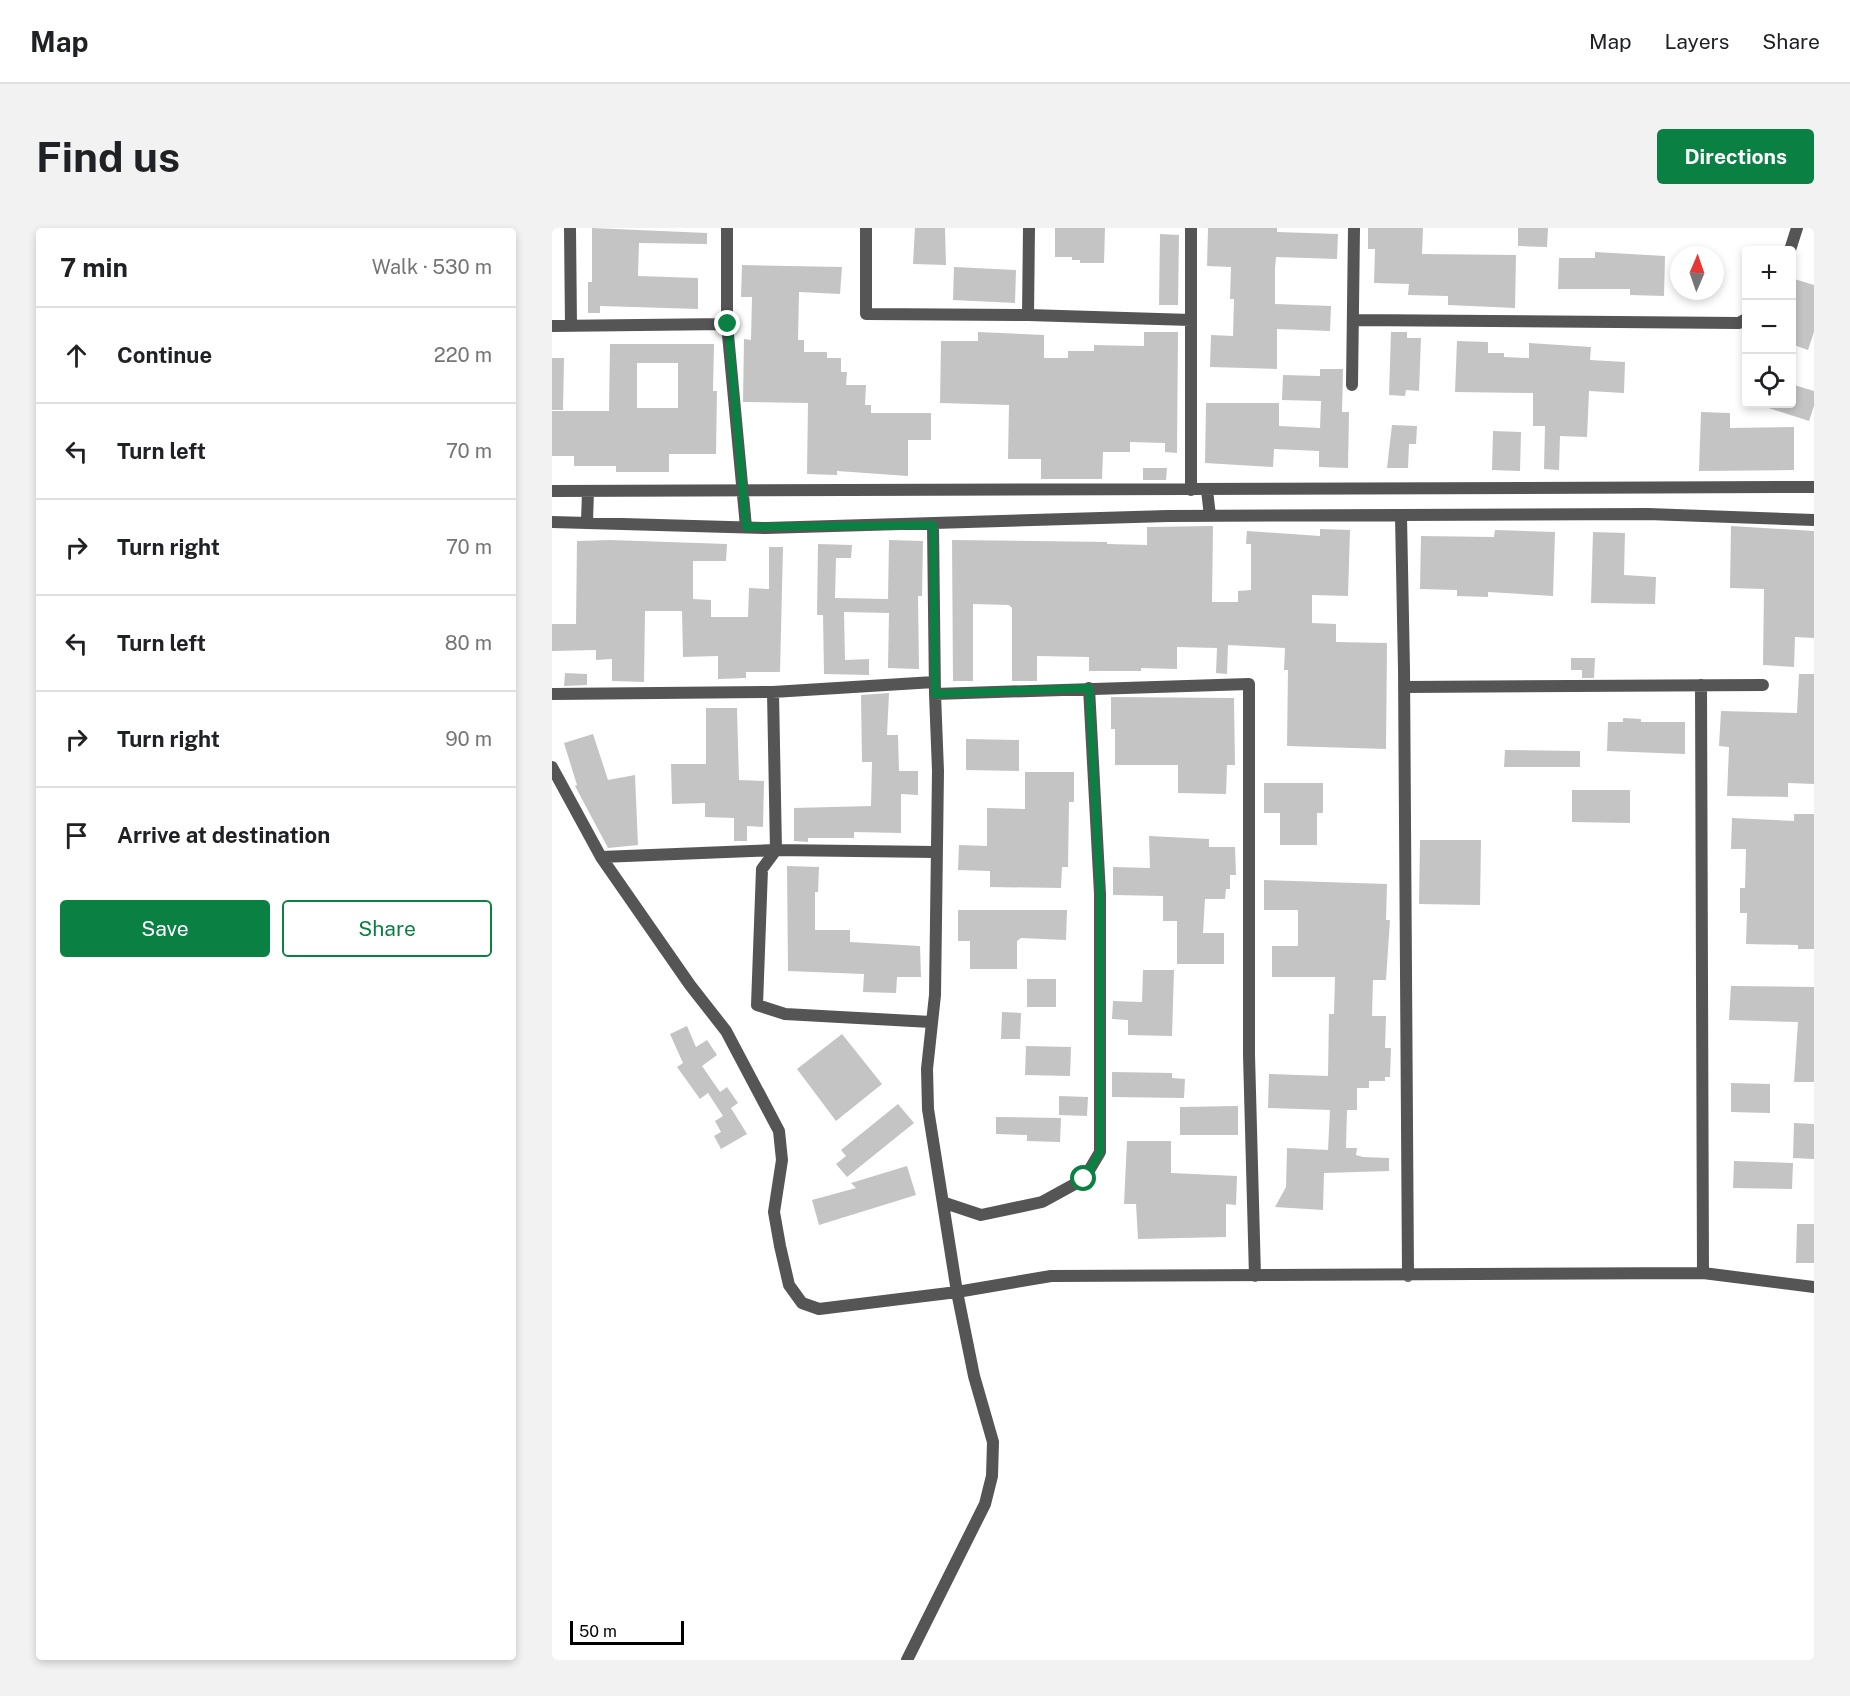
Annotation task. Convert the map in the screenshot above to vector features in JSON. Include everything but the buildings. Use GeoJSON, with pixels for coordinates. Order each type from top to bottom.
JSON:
{"type":"FeatureCollection","features":[{"type":"Feature","properties":{"kind":"street"},"geometry":{"type":"LineString","coordinates":[[570,228],[571,326]]}},
{"type":"Feature","properties":{"kind":"street"},"geometry":{"type":"LineString","coordinates":[[727,228],[728,324],[746,527]]}},
{"type":"Feature","properties":{"kind":"street"},"geometry":{"type":"LineString","coordinates":[[866,228],[866,314],[1028,315],[1191,321]]}},
{"type":"Feature","properties":{"kind":"street"},"geometry":{"type":"LineString","coordinates":[[1028,315],[1029,228]]}},
{"type":"Feature","properties":{"kind":"street"},"geometry":{"type":"LineString","coordinates":[[1191,228],[1191,490]]}},
{"type":"Feature","properties":{"kind":"street"},"geometry":{"type":"LineString","coordinates":[[1352,385],[1354,228]]}},
{"type":"Feature","properties":{"kind":"street"},"geometry":{"type":"LineString","coordinates":[[1791,246],[1797,228]]}},
{"type":"Feature","properties":{"kind":"street"},"geometry":{"type":"LineString","coordinates":[[1353,320],[1738,323],[1742,321]]}},
{"type":"Feature","properties":{"kind":"street"},"geometry":{"type":"LineString","coordinates":[[552,326],[728,324]]}},
{"type":"Feature","properties":{"kind":"street"},"geometry":{"type":"LineString","coordinates":[[552,490],[1814,487]]}},
{"type":"Feature","properties":{"kind":"street"},"geometry":{"type":"LineString","coordinates":[[587,522],[588,490]]}},
{"type":"Feature","properties":{"kind":"street"},"geometry":{"type":"LineString","coordinates":[[1207,490],[1210,516]]}},
{"type":"Feature","properties":{"kind":"street"},"geometry":{"type":"LineString","coordinates":[[552,522],[746,527],[933,525],[1210,516],[1648,514],[1814,520]]}},
{"type":"Feature","properties":{"kind":"street"},"geometry":{"type":"LineString","coordinates":[[1401,516],[1408,1276]]}},
{"type":"Feature","properties":{"kind":"street"},"geometry":{"type":"LineString","coordinates":[[907,1660],[985,1504],[992,1476],[993,1442],[974,1376],[957,1292],[945,1203],[928,1109],[927,1069],[935,995],[938,771],[934,688],[933,525]]}},
{"type":"Feature","properties":{"kind":"street"},"geometry":{"type":"LineString","coordinates":[[552,694],[1249,684],[1250,1055],[1255,1276]]}},
{"type":"Feature","properties":{"kind":"street"},"geometry":{"type":"LineString","coordinates":[[1404,687],[1763,685]]}},
{"type":"Feature","properties":{"kind":"street"},"geometry":{"type":"LineString","coordinates":[[1701,686],[1703,1273]]}},
{"type":"Feature","properties":{"kind":"street"},"geometry":{"type":"LineString","coordinates":[[945,1203],[981,1215],[1042,1202],[1084,1179],[1100,1152],[1100,894],[1089,688]]}},
{"type":"Feature","properties":{"kind":"street"},"geometry":{"type":"LineString","coordinates":[[773,692],[776,850],[762,868],[758,1005],[785,1014],[931,1023]]}},
{"type":"Feature","properties":{"kind":"street"},"geometry":{"type":"LineString","coordinates":[[552,767],[601,857],[690,985],[726,1031],[779,1131],[782,1160],[774,1212],[789,1285],[802,1303],[819,1309],[957,1292],[1051,1276],[1703,1273],[1814,1287]]}},
{"type":"Feature","properties":{"kind":"street"},"geometry":{"type":"LineString","coordinates":[[601,857],[776,850],[936,852]]}},
{"type":"Feature","properties":{"kind":"route"},"geometry":{"type":"LineString","coordinates":[[728,324],[746,527],[933,525],[935,694],[955,696],[1089,688],[1100,894],[1100,1152],[1084,1179]]}}]}
